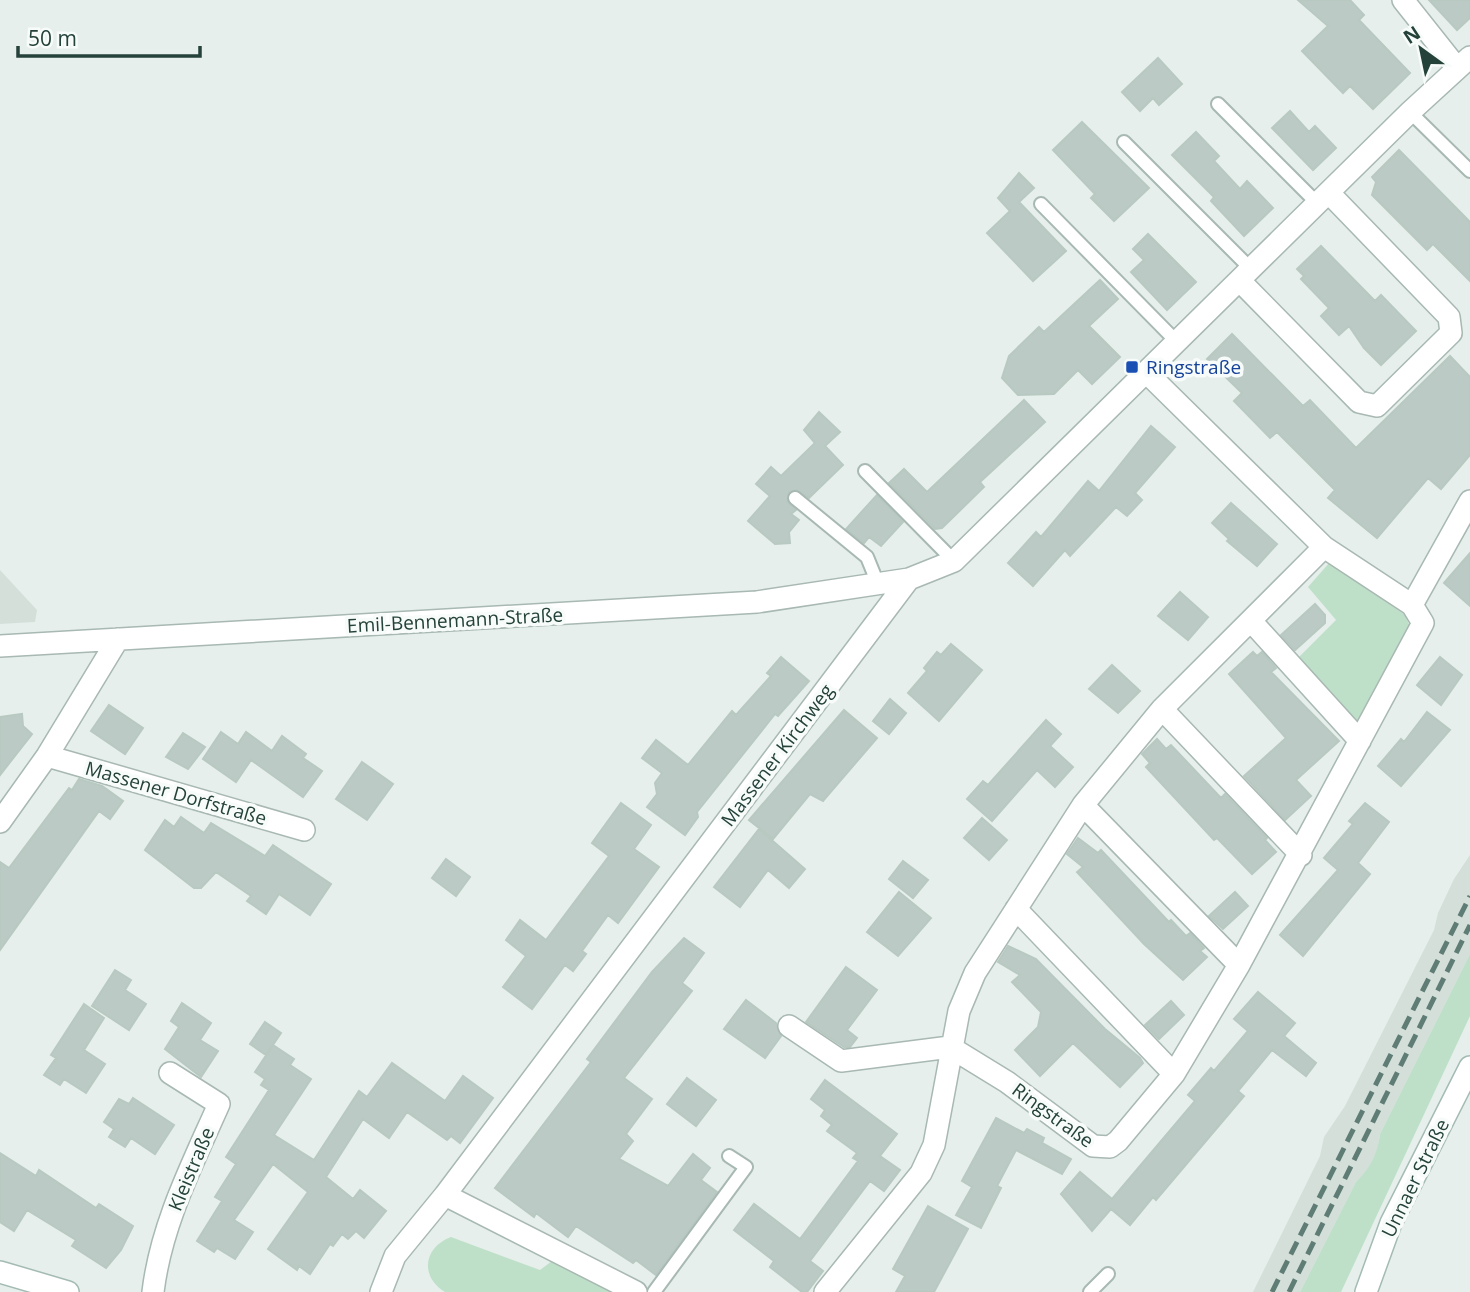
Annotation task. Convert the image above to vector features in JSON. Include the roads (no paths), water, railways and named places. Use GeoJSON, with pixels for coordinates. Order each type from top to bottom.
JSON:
{"type":"FeatureCollection","features":[{"type":"Feature","properties":{"kind":"street"},"geometry":{"type":"LineString","coordinates":[[909,579],[954,561],[1324,199],[1410,111],[1463,62],[1403,0]]}},
{"type":"Feature","properties":{"kind":"street"},"geometry":{"type":"LineString","coordinates":[[1246,275],[1359,402],[1377,406],[1451,333],[1449,317],[1324,199]]}},
{"type":"Feature","properties":{"kind":"street"},"geometry":{"type":"LineString","coordinates":[[1146,372],[1324,547],[1412,605],[1470,501]]}},
{"type":"Feature","properties":{"kind":"street"},"geometry":{"type":"LineString","coordinates":[[825,1292],[921,1172],[934,1145],[950,1047],[959,1011],[975,973],[1083,805],[1162,709],[1324,547]]}},
{"type":"Feature","properties":{"kind":"street","name":"Emil-Bennemann-Straße"},"geometry":{"type":"LineString","coordinates":[[0,646],[757,602],[909,579]]}},
{"type":"Feature","properties":{"kind":"street","name":"Massener Kirchweg"},"geometry":{"type":"LineString","coordinates":[[380,1292],[395,1256],[445,1195],[909,579]]}},
{"type":"Feature","properties":{"kind":"street","name":"Ringstraße"},"geometry":{"type":"LineString","coordinates":[[950,1047],[1007,1082],[1093,1146],[1101,1149],[1118,1141],[1174,1074],[1301,855],[1423,623],[1412,605]]}},
{"type":"Feature","properties":{"kind":"street"},"geometry":{"type":"LineString","coordinates":[[1251,621],[1360,741]]}},
{"type":"Feature","properties":{"kind":"street"},"geometry":{"type":"LineString","coordinates":[[0,822],[47,756],[118,639]]}},
{"type":"Feature","properties":{"kind":"street"},"geometry":{"type":"LineString","coordinates":[[1162,709],[1301,855]]}},
{"type":"Feature","properties":{"kind":"street","name":"Massener Dorfstraße"},"geometry":{"type":"LineString","coordinates":[[47,756],[304,830]]}},
{"type":"Feature","properties":{"kind":"street"},"geometry":{"type":"LineString","coordinates":[[1083,805],[1239,965]]}},
{"type":"Feature","properties":{"kind":"street"},"geometry":{"type":"LineString","coordinates":[[1016,909],[1174,1074]]}},
{"type":"Feature","properties":{"kind":"street"},"geometry":{"type":"LineString","coordinates":[[789,1026],[841,1062],[950,1047]]}},
{"type":"Feature","properties":{"kind":"street","name":"Unnaer Straße"},"geometry":{"type":"LineString","coordinates":[[1366,1292],[1391,1223],[1470,1067]]}},
{"type":"Feature","properties":{"kind":"street","name":"Kleistraße"},"geometry":{"type":"LineString","coordinates":[[153,1292],[156,1264],[180,1191],[219,1104],[170,1073]]}},
{"type":"Feature","properties":{"kind":"street"},"geometry":{"type":"LineString","coordinates":[[445,1195],[636,1292]]}},
{"type":"Feature","properties":{"kind":"street"},"geometry":{"type":"LineString","coordinates":[[0,1272],[68,1292]]}},
{"type":"Feature","properties":{"kind":"lane"},"geometry":{"type":"LineString","coordinates":[[1218,104],[1324,199]]}},
{"type":"Feature","properties":{"kind":"lane"},"geometry":{"type":"LineString","coordinates":[[1410,111],[1470,171]]}},
{"type":"Feature","properties":{"kind":"lane"},"geometry":{"type":"LineString","coordinates":[[1124,142],[1246,275]]}},
{"type":"Feature","properties":{"kind":"lane"},"geometry":{"type":"LineString","coordinates":[[1041,204],[1176,341]]}},
{"type":"Feature","properties":{"kind":"lane"},"geometry":{"type":"LineString","coordinates":[[865,471],[954,561]]}},
{"type":"Feature","properties":{"kind":"lane"},"geometry":{"type":"LineString","coordinates":[[795,498],[867,557],[878,584]]}},
{"type":"Feature","properties":{"kind":"lane"},"geometry":{"type":"LineString","coordinates":[[654,1292],[746,1167],[730,1156]]}},
{"type":"Feature","properties":{"kind":"lane"},"geometry":{"type":"LineString","coordinates":[[1090,1292],[1108,1274]]}},
{"type":"Feature","properties":{"kind":"railway"},"geometry":{"type":"LineString","coordinates":[[1272,1292],[1470,896]]}},
{"type":"Feature","properties":{"kind":"railway"},"geometry":{"type":"LineString","coordinates":[[1289,1292],[1470,925]]}},
{"type":"Feature","properties":{"kind":"place","name":"Ringstraße"},"geometry":{"type":"Point","coordinates":[1132,367]}}]}
